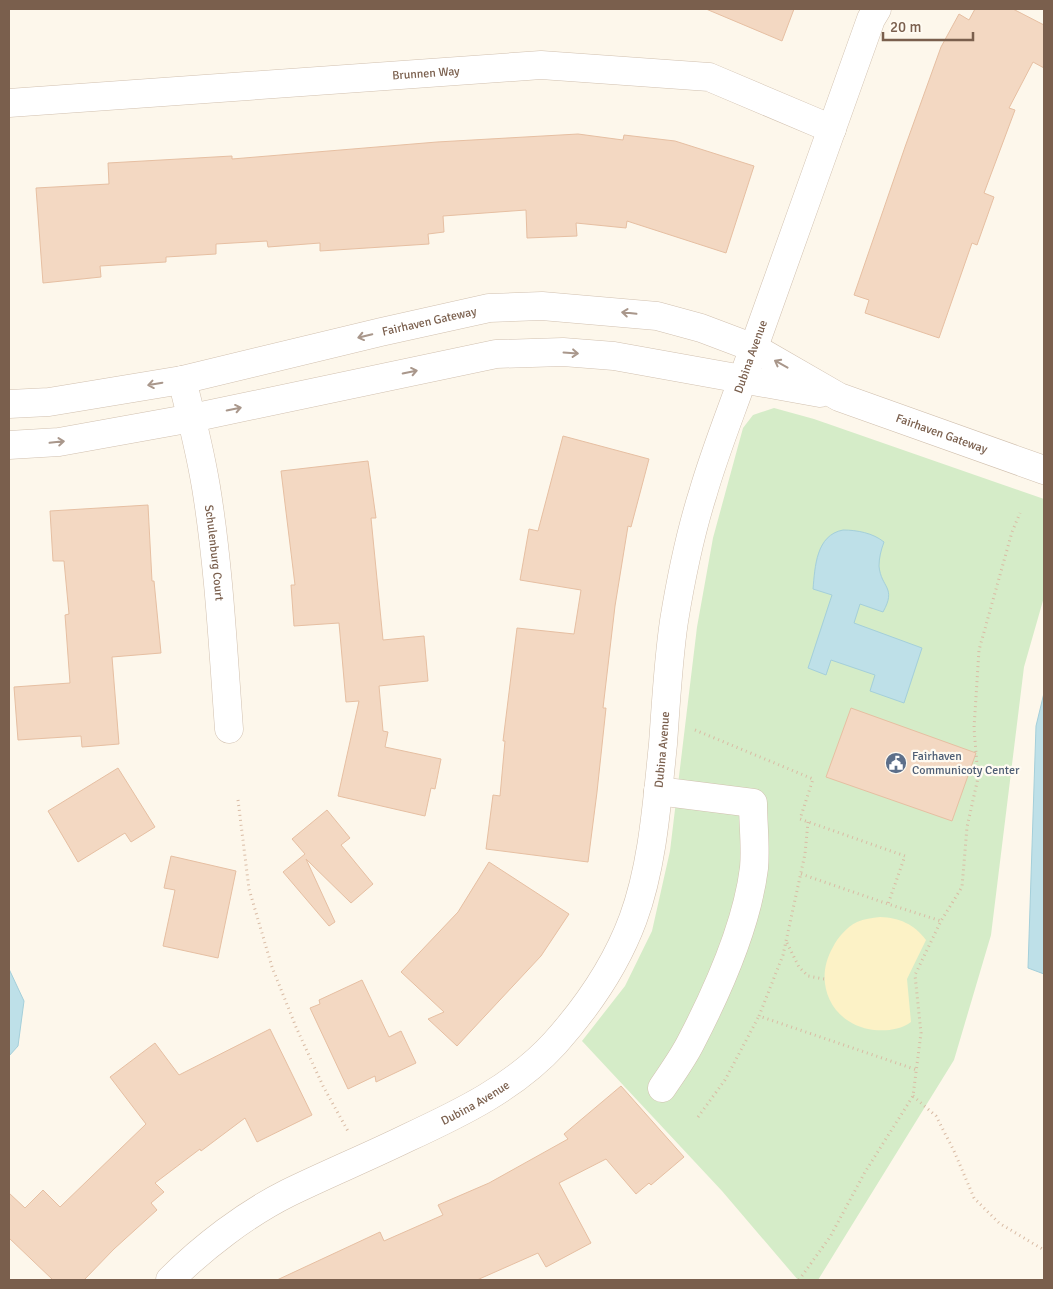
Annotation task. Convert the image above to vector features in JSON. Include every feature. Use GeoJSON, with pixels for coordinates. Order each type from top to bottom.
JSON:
{"type":"FeatureCollection","features":[{"type":"Feature","properties":{"kind":"street","name":"Dubina Avenue"},"geometry":{"type":"LineString","coordinates":[[170,1280],[216,1241],[284,1195],[462,1113],[494,1094],[527,1071],[552,1046],[579,1016],[599,989],[633,919],[645,878],[658,791],[674,623],[682,579],[703,492],[871,19],[877,9]]}},
{"type":"Feature","properties":{"kind":"street","name":"Brunnen Way"},"geometry":{"type":"LineString","coordinates":[[9,103],[541,65],[709,77],[832,129]]}},
{"type":"Feature","properties":{"kind":"street","name":"Fairhaven Gateway"},"geometry":{"type":"LineString","coordinates":[[9,404],[49,402],[182,380],[371,334],[489,308],[542,306],[657,316],[701,328],[754,348],[839,397]]}},
{"type":"Feature","properties":{"kind":"street","name":"Fairhaven Gateway"},"geometry":{"type":"LineString","coordinates":[[9,445],[59,442],[192,418],[496,354],[563,352],[614,356],[839,397],[1044,470]]}},
{"type":"Feature","properties":{"kind":"street","name":"Schulenburg Court"},"geometry":{"type":"LineString","coordinates":[[182,380],[192,418],[206,488],[213,541],[229,729]]}},
{"type":"Feature","properties":{"kind":"street"},"geometry":{"type":"LineString","coordinates":[[658,791],[753,803],[754,867],[743,914],[730,953],[690,1044],[662,1088]]}},
{"type":"Feature","properties":{"kind":"path"},"geometry":{"type":"LineString","coordinates":[[799,1280],[830,1237],[865,1172],[913,1096],[921,1033],[916,975],[941,921],[962,887],[966,827],[978,778],[974,728],[979,650],[1012,532],[1020,513]]}},
{"type":"Feature","properties":{"kind":"path"},"geometry":{"type":"LineString","coordinates":[[695,730],[813,779],[800,819],[905,856],[888,904]]}},
{"type":"Feature","properties":{"kind":"path"},"geometry":{"type":"LineString","coordinates":[[238,800],[244,832],[249,889],[272,967],[319,1078],[350,1136]]}},
{"type":"Feature","properties":{"kind":"path"},"geometry":{"type":"LineString","coordinates":[[698,1117],[725,1080],[759,1016],[783,955],[801,874],[808,822]]}},
{"type":"Feature","properties":{"kind":"path"},"geometry":{"type":"LineString","coordinates":[[801,874],[941,921]]}},
{"type":"Feature","properties":{"kind":"path"},"geometry":{"type":"LineString","coordinates":[[787,942],[799,967],[808,976],[824,979]]}},
{"type":"Feature","properties":{"kind":"path"},"geometry":{"type":"LineString","coordinates":[[759,1016],[917,1070]]}},
{"type":"Feature","properties":{"kind":"path"},"geometry":{"type":"LineString","coordinates":[[913,1096],[936,1116],[954,1151],[974,1198],[1000,1223],[1044,1250]]}},
{"type":"Feature","properties":{"kind":"green space"},"geometry":{"type":"Polygon","coordinates":[[[774,408],[814,419],[1044,499],[1044,597],[1024,667],[991,935],[954,1060],[818,1280],[798,1280],[722,1191],[582,1041],[625,986],[652,931],[670,851],[697,627],[713,538],[743,428],[753,415],[774,408]]]}},
{"type":"Feature","properties":{"kind":"sand"},"geometry":{"type":"Polygon","coordinates":[[[880,917],[906,923],[917,930],[926,940],[907,979],[911,1022],[898,1028],[874,1030],[847,1020],[837,1011],[830,1000],[826,988],[825,974],[827,961],[833,947],[843,933],[857,922],[880,917]]]}},
{"type":"Feature","properties":{"kind":"water"},"geometry":{"type":"Polygon","coordinates":[[[843,530],[865,533],[875,536],[884,542],[879,566],[888,592],[887,604],[883,612],[860,604],[854,623],[922,648],[904,703],[870,691],[875,675],[831,660],[826,675],[808,668],[832,595],[813,589],[816,562],[822,545],[827,538],[843,530]]]}},
{"type":"Feature","properties":{"kind":"water"},"geometry":{"type":"Polygon","coordinates":[[[1044,693],[1044,974],[1028,968],[1036,726],[1044,693]]]}},
{"type":"Feature","properties":{"kind":"water"},"geometry":{"type":"Polygon","coordinates":[[[9,969],[24,1001],[18,1046],[9,1056],[9,969]]]}},
{"type":"Feature","properties":{"kind":"building"},"geometry":{"type":"Polygon","coordinates":[[[706,9],[794,9],[782,41],[706,9]]]}},
{"type":"Feature","properties":{"kind":"building"},"geometry":{"type":"Polygon","coordinates":[[[975,9],[1013,9],[1044,25],[1044,68],[1033,62],[1009,108],[1015,110],[984,193],[994,197],[977,245],[972,243],[939,338],[865,313],[869,300],[854,295],[941,47],[959,14],[969,20],[975,9]]]}},
{"type":"Feature","properties":{"kind":"building"},"geometry":{"type":"Polygon","coordinates":[[[578,134],[623,140],[624,135],[675,141],[754,166],[726,253],[627,221],[626,228],[576,223],[577,236],[527,238],[526,210],[443,216],[444,232],[428,234],[429,244],[320,251],[320,243],[268,247],[267,241],[216,244],[216,254],[166,257],[166,262],[100,266],[101,277],[43,283],[36,188],[109,184],[108,163],[232,156],[232,159],[437,142],[578,134]]]}},
{"type":"Feature","properties":{"kind":"building"},"geometry":{"type":"Polygon","coordinates":[[[563,436],[649,459],[631,527],[628,526],[615,606],[603,708],[606,708],[588,862],[486,849],[493,795],[500,796],[505,741],[503,741],[517,628],[574,634],[581,590],[520,580],[529,529],[538,531],[563,436]]]}},
{"type":"Feature","properties":{"kind":"building"},"geometry":{"type":"Polygon","coordinates":[[[368,461],[376,518],[371,518],[383,640],[424,636],[428,681],[379,686],[383,731],[388,732],[385,747],[441,759],[435,789],[431,788],[425,816],[338,796],[359,701],[346,702],[339,623],[294,626],[291,585],[295,585],[281,471],[368,461]]]}},
{"type":"Feature","properties":{"kind":"building"},"geometry":{"type":"Polygon","coordinates":[[[148,505],[152,581],[154,581],[161,653],[112,657],[119,744],[82,747],[81,736],[18,740],[14,687],[70,683],[65,615],[69,614],[64,561],[53,561],[50,511],[148,505]]]}},
{"type":"Feature","properties":{"kind":"building"},"geometry":{"type":"Polygon","coordinates":[[[851,708],[976,753],[952,821],[826,777],[851,708]]]}},
{"type":"Feature","properties":{"kind":"building"},"geometry":{"type":"Polygon","coordinates":[[[118,768],[155,827],[131,842],[125,833],[78,862],[48,811],[118,768]]]}},
{"type":"Feature","properties":{"kind":"building"},"geometry":{"type":"Polygon","coordinates":[[[327,810],[350,838],[341,845],[373,884],[351,903],[306,859],[335,922],[329,926],[283,872],[305,854],[292,839],[327,810]]]}},
{"type":"Feature","properties":{"kind":"building"},"geometry":{"type":"Polygon","coordinates":[[[171,856],[236,871],[218,958],[163,946],[175,890],[164,888],[171,856]]]}},
{"type":"Feature","properties":{"kind":"building"},"geometry":{"type":"Polygon","coordinates":[[[489,862],[569,914],[541,956],[457,1046],[428,1019],[444,1012],[401,972],[458,912],[489,862]]]}},
{"type":"Feature","properties":{"kind":"building"},"geometry":{"type":"Polygon","coordinates":[[[362,980],[389,1037],[401,1031],[416,1063],[376,1082],[375,1076],[348,1089],[310,1008],[320,1004],[319,1000],[362,980]]]}},
{"type":"Feature","properties":{"kind":"building"},"geometry":{"type":"Polygon","coordinates":[[[270,1029],[312,1115],[257,1142],[245,1118],[201,1151],[200,1149],[155,1183],[164,1192],[151,1203],[157,1210],[114,1249],[84,1280],[53,1280],[9,1238],[9,1193],[25,1208],[43,1190],[60,1207],[146,1124],[110,1077],[155,1043],[179,1075],[270,1029]]]}},
{"type":"Feature","properties":{"kind":"building"},"geometry":{"type":"Polygon","coordinates":[[[621,1086],[684,1157],[651,1185],[649,1183],[636,1194],[606,1159],[559,1183],[591,1243],[546,1267],[538,1253],[477,1280],[277,1280],[380,1232],[384,1241],[443,1215],[438,1205],[489,1183],[568,1139],[564,1134],[621,1086]]]}},
{"type":"Feature","properties":{"kind":"place","name":"Fairhaven Communicoty Center"},"geometry":{"type":"Point","coordinates":[896,763]}}]}
